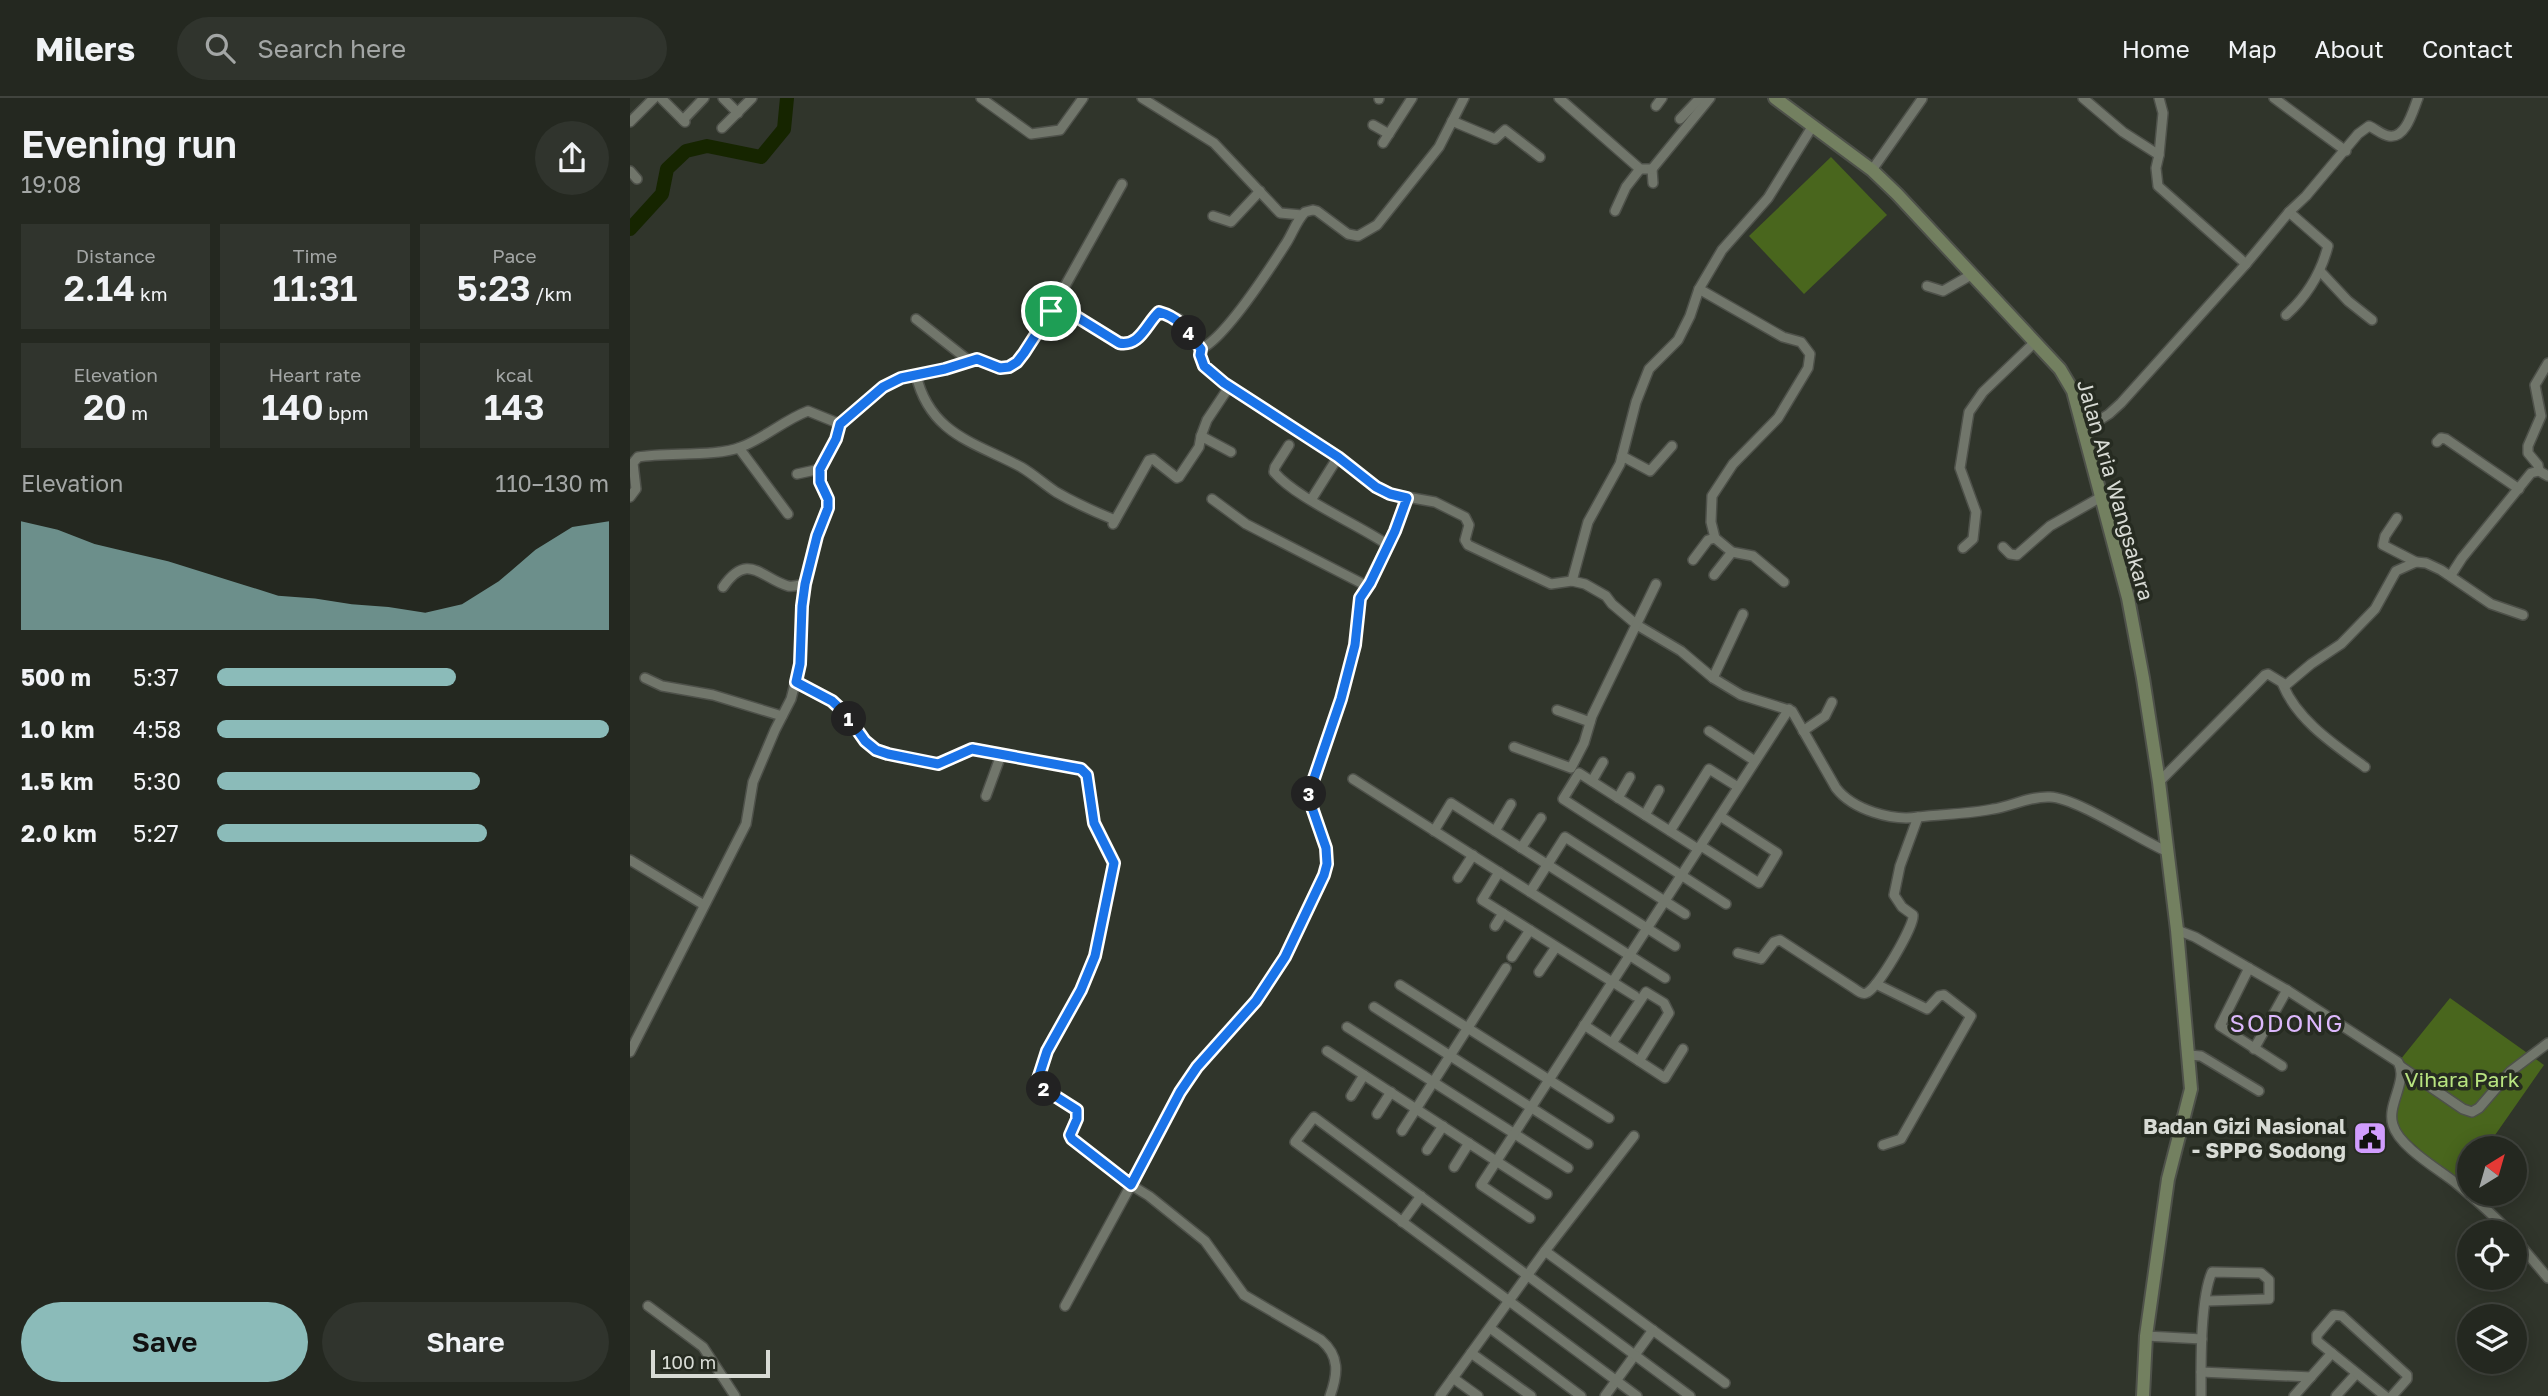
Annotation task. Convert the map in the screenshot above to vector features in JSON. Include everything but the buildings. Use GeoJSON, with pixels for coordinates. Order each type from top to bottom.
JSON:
{"type":"FeatureCollection","features":[{"type":"Feature","properties":{"kind":"street"},"geometry":{"type":"LineString","coordinates":[[632,115],[654,98]]}},
{"type":"Feature","properties":{"kind":"street"},"geometry":{"type":"LineString","coordinates":[[661,98],[684,121],[704,98]]}},
{"type":"Feature","properties":{"kind":"street"},"geometry":{"type":"LineString","coordinates":[[723,98],[738,113]]}},
{"type":"Feature","properties":{"kind":"street"},"geometry":{"type":"LineString","coordinates":[[722,128],[752,98]]}},
{"type":"Feature","properties":{"kind":"street"},"geometry":{"type":"LineString","coordinates":[[982,98],[1031,134],[1060,130],[1083,98]]}},
{"type":"Feature","properties":{"kind":"street"},"geometry":{"type":"LineString","coordinates":[[1142,98],[1214,143],[1280,213],[1302,215],[1317,211],[1348,234],[1358,236],[1377,225],[1439,147],[1463,98]]}},
{"type":"Feature","properties":{"kind":"street"},"geometry":{"type":"LineString","coordinates":[[1383,143],[1412,98]]}},
{"type":"Feature","properties":{"kind":"street"},"geometry":{"type":"LineString","coordinates":[[1680,119],[1700,98]]}},
{"type":"Feature","properties":{"kind":"street"},"geometry":{"type":"LineString","coordinates":[[1653,183],[1652,169],[1710,98]]}},
{"type":"Feature","properties":{"kind":"street","name":"Jalan Aria Wangsakara"},"geometry":{"type":"LineString","coordinates":[[1775,98],[1872,170],[2035,342],[2068,380],[2073,391],[2128,598],[2159,782],[2192,1090],[2168,1179],[2146,1336],[2143,1396]]}},
{"type":"Feature","properties":{"kind":"street"},"geometry":{"type":"LineString","coordinates":[[2083,98],[2123,132],[2159,155]]}},
{"type":"Feature","properties":{"kind":"street"},"geometry":{"type":"LineString","coordinates":[[2159,98],[2163,113],[2157,168],[2158,186],[2246,264]]}},
{"type":"Feature","properties":{"kind":"street"},"geometry":{"type":"LineString","coordinates":[[2274,98],[2346,151]]}},
{"type":"Feature","properties":{"kind":"street"},"geometry":{"type":"LineString","coordinates":[[2082,431],[2121,403],[2346,151],[2358,134],[2369,126],[2386,136],[2398,135],[2405,128],[2418,98]]}},
{"type":"Feature","properties":{"kind":"street"},"geometry":{"type":"LineString","coordinates":[[1872,170],[1922,99]]}},
{"type":"Feature","properties":{"kind":"street"},"geometry":{"type":"LineString","coordinates":[[1565,100],[1640,169],[1652,169]]}},
{"type":"Feature","properties":{"kind":"street"},"geometry":{"type":"LineString","coordinates":[[1452,121],[1494,139],[1505,130],[1540,157]]}},
{"type":"Feature","properties":{"kind":"street"},"geometry":{"type":"LineString","coordinates":[[1373,125],[1389,134]]}},
{"type":"Feature","properties":{"kind":"street"},"geometry":{"type":"LineString","coordinates":[[1572,581],[1588,522],[1617,473],[1636,402],[1649,369],[1678,340],[1699,289],[1722,250],[1768,198],[1812,127]]}},
{"type":"Feature","properties":{"kind":"street"},"geometry":{"type":"LineString","coordinates":[[1615,211],[1626,187],[1640,169]]}},
{"type":"Feature","properties":{"kind":"street"},"geometry":{"type":"LineString","coordinates":[[630,1052],[746,824],[753,782],[792,699],[800,664],[805,584],[817,536],[828,508],[828,499],[820,482],[820,469],[836,439],[840,424],[891,382],[945,369],[968,360],[981,359],[1000,368],[1017,362],[1051,311],[1122,184]]}},
{"type":"Feature","properties":{"kind":"street"},"geometry":{"type":"LineString","coordinates":[[1213,216],[1231,222],[1260,191]]}},
{"type":"Feature","properties":{"kind":"street"},"geometry":{"type":"LineString","coordinates":[[2286,315],[2299,302],[2320,271],[2328,246],[2289,212]]}},
{"type":"Feature","properties":{"kind":"street"},"geometry":{"type":"LineString","coordinates":[[1201,349],[1209,345],[1232,320],[1286,244],[1302,215]]}},
{"type":"Feature","properties":{"kind":"street"},"geometry":{"type":"LineString","coordinates":[[2320,271],[2348,301],[2372,320]]}},
{"type":"Feature","properties":{"kind":"street"},"geometry":{"type":"LineString","coordinates":[[1927,286],[1943,291],[1971,275]]}},
{"type":"Feature","properties":{"kind":"street"},"geometry":{"type":"LineString","coordinates":[[1699,289],[1783,337],[1801,342],[1810,354],[1808,368],[1778,418],[1733,464],[1714,491],[1711,523],[1715,538],[1732,552],[1753,556],[1784,582]]}},
{"type":"Feature","properties":{"kind":"street"},"geometry":{"type":"LineString","coordinates":[[1051,311],[1064,309],[1119,343],[1125,344],[1136,341],[1159,312],[1179,319],[1201,349],[1204,366],[1229,387],[1338,457],[1382,491],[1407,498],[1426,499],[1465,517],[1469,525],[1465,542],[1482,553],[1551,584],[1572,581],[1585,584],[1606,596],[1637,625],[1681,651],[1741,695],[1789,709],[1795,714],[1836,788],[1846,797],[1877,814],[1918,817],[1995,809],[2022,800],[2049,797],[2062,799],[2084,809],[2166,851]]}},
{"type":"Feature","properties":{"kind":"street"},"geometry":{"type":"LineString","coordinates":[[916,319],[968,360]]}},
{"type":"Feature","properties":{"kind":"street"},"geometry":{"type":"LineString","coordinates":[[1963,548],[1973,539],[1976,517],[1960,468],[1969,412],[1983,392],[2035,342]]}},
{"type":"Feature","properties":{"kind":"street"},"geometry":{"type":"LineString","coordinates":[[2544,474],[2528,453],[2528,446],[2541,416],[2535,385],[2548,363]]}},
{"type":"Feature","properties":{"kind":"street"},"geometry":{"type":"LineString","coordinates":[[916,375],[927,407],[943,424],[976,445],[1021,467],[1072,501],[1114,522],[1149,460],[1153,459],[1179,477],[1199,447],[1207,420],[1229,387]]}},
{"type":"Feature","properties":{"kind":"street"},"geometry":{"type":"LineString","coordinates":[[630,497],[636,489],[633,463],[638,457],[722,452],[739,448],[808,411],[840,424]]}},
{"type":"Feature","properties":{"kind":"street"},"geometry":{"type":"LineString","coordinates":[[1201,436],[1231,452]]}},
{"type":"Feature","properties":{"kind":"street"},"geometry":{"type":"LineString","coordinates":[[2437,442],[2441,438],[2446,439],[2519,489]]}},
{"type":"Feature","properties":{"kind":"street"},"geometry":{"type":"LineString","coordinates":[[1289,445],[1274,472],[1284,483],[1388,545]]}},
{"type":"Feature","properties":{"kind":"street"},"geometry":{"type":"LineString","coordinates":[[1622,456],[1650,471],[1672,446]]}},
{"type":"Feature","properties":{"kind":"street"},"geometry":{"type":"LineString","coordinates":[[739,448],[788,514]]}},
{"type":"Feature","properties":{"kind":"street"},"geometry":{"type":"LineString","coordinates":[[1311,500],[1338,457]]}},
{"type":"Feature","properties":{"kind":"street"},"geometry":{"type":"LineString","coordinates":[[797,474],[820,469]]}},
{"type":"Feature","properties":{"kind":"street"},"geometry":{"type":"LineString","coordinates":[[2451,576],[2462,558],[2530,473],[2544,474]]}},
{"type":"Feature","properties":{"kind":"street"},"geometry":{"type":"LineString","coordinates":[[2003,547],[2010,554],[2017,555],[2050,526],[2101,497]]}},
{"type":"Feature","properties":{"kind":"street"},"geometry":{"type":"LineString","coordinates":[[1065,1306],[1180,1092],[1197,1067],[1256,1001],[1285,957],[1324,875],[1327,864],[1326,848],[1308,796],[1341,699],[1355,645],[1360,598],[1388,545],[1407,498]]}},
{"type":"Feature","properties":{"kind":"street"},"geometry":{"type":"LineString","coordinates":[[1212,499],[1246,524],[1367,586]]}},
{"type":"Feature","properties":{"kind":"street"},"geometry":{"type":"LineString","coordinates":[[2397,518],[2385,536],[2383,545],[2451,576],[2491,604],[2523,615]]}},
{"type":"Feature","properties":{"kind":"street"},"geometry":{"type":"LineString","coordinates":[[1693,560],[1708,540],[1715,538]]}},
{"type":"Feature","properties":{"kind":"street"},"geometry":{"type":"LineString","coordinates":[[1714,575],[1732,552]]}},
{"type":"Feature","properties":{"kind":"street"},"geometry":{"type":"LineString","coordinates":[[2283,685],[2341,644],[2375,609],[2396,571],[2416,562]]}},
{"type":"Feature","properties":{"kind":"street"},"geometry":{"type":"LineString","coordinates":[[723,587],[729,579],[745,569],[763,572],[789,586],[805,584]]}},
{"type":"Feature","properties":{"kind":"street"},"geometry":{"type":"LineString","coordinates":[[1514,747],[1571,768],[1656,584]]}},
{"type":"Feature","properties":{"kind":"street"},"geometry":{"type":"LineString","coordinates":[[1713,677],[1743,614]]}},
{"type":"Feature","properties":{"kind":"street"},"geometry":{"type":"LineString","coordinates":[[2159,782],[2268,674],[2283,685],[2287,696],[2315,727],[2365,767]]}},
{"type":"Feature","properties":{"kind":"street"},"geometry":{"type":"LineString","coordinates":[[645,677],[662,686],[713,695],[782,716]]}},
{"type":"Feature","properties":{"kind":"street"},"geometry":{"type":"LineString","coordinates":[[796,682],[832,701],[846,714],[865,741],[876,750],[888,754],[938,764],[972,749],[1081,769],[1085,772],[1094,823],[1114,863],[1095,956],[1081,990],[1047,1051],[1038,1079],[1044,1089],[1077,1110],[1077,1119],[1070,1135],[1072,1139],[1205,1241],[1244,1295],[1332,1349],[1336,1361],[1336,1380],[1329,1396]]}},
{"type":"Feature","properties":{"kind":"street"},"geometry":{"type":"LineString","coordinates":[[1803,731],[1825,716],[1832,702]]}},
{"type":"Feature","properties":{"kind":"street"},"geometry":{"type":"LineString","coordinates":[[1530,1218],[1481,1185],[1789,709]]}},
{"type":"Feature","properties":{"kind":"street"},"geometry":{"type":"LineString","coordinates":[[1557,710],[1590,722]]}},
{"type":"Feature","properties":{"kind":"street"},"geometry":{"type":"LineString","coordinates":[[1709,731],[1755,761]]}},
{"type":"Feature","properties":{"kind":"street"},"geometry":{"type":"LineString","coordinates":[[986,796],[1001,755]]}},
{"type":"Feature","properties":{"kind":"street"},"geometry":{"type":"LineString","coordinates":[[1592,781],[1603,762]]}},
{"type":"Feature","properties":{"kind":"street"},"geometry":{"type":"LineString","coordinates":[[1670,831],[1709,769],[1738,787]]}},
{"type":"Feature","properties":{"kind":"street"},"geometry":{"type":"LineString","coordinates":[[1720,816],[1777,853],[1759,883],[1579,773],[1563,799],[1726,904]]}},
{"type":"Feature","properties":{"kind":"street"},"geometry":{"type":"LineString","coordinates":[[1618,798],[1630,777]]}},
{"type":"Feature","properties":{"kind":"street"},"geometry":{"type":"LineString","coordinates":[[1353,779],[1665,978]]}},
{"type":"Feature","properties":{"kind":"street"},"geometry":{"type":"LineString","coordinates":[[1644,815],[1659,790]]}},
{"type":"Feature","properties":{"kind":"street"},"geometry":{"type":"LineString","coordinates":[[1434,831],[1451,803],[1675,946]]}},
{"type":"Feature","properties":{"kind":"street"},"geometry":{"type":"LineString","coordinates":[[1494,831],[1511,804]]}},
{"type":"Feature","properties":{"kind":"street"},"geometry":{"type":"LineString","coordinates":[[1738,953],[1761,960],[1774,942],[1780,940],[1863,994],[1867,993],[1876,984],[1914,921],[1913,915],[1902,907],[1894,894],[1900,866],[1918,817]]}},
{"type":"Feature","properties":{"kind":"street"},"geometry":{"type":"LineString","coordinates":[[1521,848],[1541,818]]}},
{"type":"Feature","properties":{"kind":"street"},"geometry":{"type":"LineString","coordinates":[[1530,892],[1565,837],[1685,914]]}},
{"type":"Feature","properties":{"kind":"street"},"geometry":{"type":"LineString","coordinates":[[1458,878],[1472,855]]}},
{"type":"Feature","properties":{"kind":"street"},"geometry":{"type":"LineString","coordinates":[[630,860],[704,905]]}},
{"type":"Feature","properties":{"kind":"street"},"geometry":{"type":"LineString","coordinates":[[1499,872],[1482,900],[1635,996]]}},
{"type":"Feature","properties":{"kind":"street"},"geometry":{"type":"LineString","coordinates":[[1495,926],[1503,913]]}},
{"type":"Feature","properties":{"kind":"street"},"geometry":{"type":"LineString","coordinates":[[1513,957],[1530,930]]}},
{"type":"Feature","properties":{"kind":"street"},"geometry":{"type":"LineString","coordinates":[[2176,930],[2195,937],[2287,990],[2393,1058],[2400,1066],[2463,1109],[2472,1112],[2479,1108],[2511,1071],[2548,1043]]}},
{"type":"Feature","properties":{"kind":"street"},"geometry":{"type":"LineString","coordinates":[[1539,972],[1556,947]]}},
{"type":"Feature","properties":{"kind":"street"},"geometry":{"type":"LineString","coordinates":[[1402,1131],[1506,968]]}},
{"type":"Feature","properties":{"kind":"street"},"geometry":{"type":"LineString","coordinates":[[2249,968],[2220,1026],[2282,1066]]}},
{"type":"Feature","properties":{"kind":"street"},"geometry":{"type":"LineString","coordinates":[[1876,984],[1927,1009],[1939,996],[1944,995],[1971,1016],[1901,1139],[1883,1145]]}},
{"type":"Feature","properties":{"kind":"street"},"geometry":{"type":"LineString","coordinates":[[1400,985],[1609,1118]]}},
{"type":"Feature","properties":{"kind":"street"},"geometry":{"type":"LineString","coordinates":[[2254,1049],[2287,990]]}},
{"type":"Feature","properties":{"kind":"street"},"geometry":{"type":"LineString","coordinates":[[1612,1044],[1646,992],[1664,1003],[1669,1013],[1639,1061]]}},
{"type":"Feature","properties":{"kind":"street"},"geometry":{"type":"LineString","coordinates":[[1374,1007],[1588,1144]]}},
{"type":"Feature","properties":{"kind":"street"},"geometry":{"type":"LineString","coordinates":[[1584,1025],[1665,1078],[1683,1049]]}},
{"type":"Feature","properties":{"kind":"street"},"geometry":{"type":"LineString","coordinates":[[1347,1027],[1568,1168]]}},
{"type":"Feature","properties":{"kind":"street"},"geometry":{"type":"LineString","coordinates":[[1327,1051],[1547,1194]]}},
{"type":"Feature","properties":{"kind":"street"},"geometry":{"type":"LineString","coordinates":[[2189,1055],[2201,1056],[2259,1091]]}},
{"type":"Feature","properties":{"kind":"street"},"geometry":{"type":"LineString","coordinates":[[2400,1066],[2392,1114],[2396,1131],[2416,1153],[2468,1193],[2496,1220]]}},
{"type":"Feature","properties":{"kind":"street"},"geometry":{"type":"LineString","coordinates":[[1351,1096],[1364,1075]]}},
{"type":"Feature","properties":{"kind":"street"},"geometry":{"type":"LineString","coordinates":[[1377,1114],[1391,1092]]}},
{"type":"Feature","properties":{"kind":"street"},"geometry":{"type":"LineString","coordinates":[[1637,1396],[1295,1142],[1314,1117],[1690,1396]]}},
{"type":"Feature","properties":{"kind":"street"},"geometry":{"type":"LineString","coordinates":[[1427,1150],[1443,1126]]}},
{"type":"Feature","properties":{"kind":"street"},"geometry":{"type":"LineString","coordinates":[[1440,1396],[1545,1251],[1634,1136]]}},
{"type":"Feature","properties":{"kind":"street"},"geometry":{"type":"LineString","coordinates":[[1454,1167],[1469,1143]]}},
{"type":"Feature","properties":{"kind":"street"},"geometry":{"type":"LineString","coordinates":[[1402,1222],[1421,1196]]}},
{"type":"Feature","properties":{"kind":"street"},"geometry":{"type":"LineString","coordinates":[[1545,1251],[1725,1383]]}},
{"type":"Feature","properties":{"kind":"street"},"geometry":{"type":"LineString","coordinates":[[2527,1253],[2548,1278]]}},
{"type":"Feature","properties":{"kind":"street"},"geometry":{"type":"LineString","coordinates":[[2201,1396],[2203,1339],[2207,1301],[2212,1272],[2261,1273],[2269,1280],[2269,1299],[2207,1301]]}},
{"type":"Feature","properties":{"kind":"street"},"geometry":{"type":"LineString","coordinates":[[648,1306],[703,1347],[713,1358],[735,1396]]}},
{"type":"Feature","properties":{"kind":"street"},"geometry":{"type":"LineString","coordinates":[[2385,1396],[2316,1339],[2334,1315],[2342,1316],[2407,1375],[2407,1380],[2392,1396]]}},
{"type":"Feature","properties":{"kind":"street"},"geometry":{"type":"LineString","coordinates":[[1490,1328],[1581,1396]]}},
{"type":"Feature","properties":{"kind":"street"},"geometry":{"type":"LineString","coordinates":[[1605,1396],[1653,1330]]}},
{"type":"Feature","properties":{"kind":"street"},"geometry":{"type":"LineString","coordinates":[[2146,1336],[2203,1339]]}},
{"type":"Feature","properties":{"kind":"street"},"geometry":{"type":"LineString","coordinates":[[1471,1353],[1531,1396]]}},
{"type":"Feature","properties":{"kind":"street"},"geometry":{"type":"LineString","coordinates":[[2294,1396],[2332,1353]]}},
{"type":"Feature","properties":{"kind":"street"},"geometry":{"type":"LineString","coordinates":[[2201,1372],[2311,1377]]}},
{"type":"Feature","properties":{"kind":"street"},"geometry":{"type":"LineString","coordinates":[[2336,1396],[2357,1374]]}},
{"type":"Feature","properties":{"kind":"street"},"geometry":{"type":"LineString","coordinates":[[1453,1378],[1478,1396]]}},
{"type":"Feature","properties":{"kind":"green space"},"geometry":{"type":"Polygon","coordinates":[[[1831,157],[1887,215],[1804,294],[1749,236],[1831,157]]]}},
{"type":"Feature","properties":{"kind":"green space","name":"Vihara Park"},"geometry":{"type":"Polygon","coordinates":[[[2450,998],[2544,1065],[2494,1136],[2457,1136],[2457,1183],[2393,1125],[2403,1082],[2396,1065],[2450,998]]]}},
{"type":"Feature","properties":{"kind":"waterway"},"geometry":{"type":"LineString","coordinates":[[630,229],[662,194],[667,169],[686,151],[707,146],[761,157],[784,129],[787,98]]}},
{"type":"Feature","properties":{"kind":"place","name":"Badan Gizi Nasional - SPPG Sodong"},"geometry":{"type":"Point","coordinates":[2370,1138]}},
{"type":"Feature","properties":{"kind":"district","name":"SODONG"},"geometry":{"type":"Point","coordinates":[2287,1022]}},
{"type":"Feature","properties":{"kind":"route"},"geometry":{"type":"LineString","coordinates":[[1064,309],[1119,343],[1125,344],[1136,341],[1159,312],[1172,315],[1179,319],[1201,349],[1204,366],[1224,383],[1338,457],[1382,491],[1407,498],[1395,531],[1360,598],[1355,645],[1341,699],[1308,796],[1326,848],[1327,864],[1324,875],[1285,957],[1256,1001],[1197,1067],[1180,1092],[1131,1185],[1072,1139],[1070,1135],[1077,1119],[1077,1110],[1040,1086],[1038,1079],[1047,1051],[1081,990],[1095,956],[1114,863],[1094,823],[1087,775],[1081,769],[972,749],[941,764],[888,754],[876,750],[865,741],[846,714],[832,701],[796,682],[800,664],[805,584],[817,536],[828,508],[826,492],[820,482],[820,469],[836,439],[840,424],[883,387],[901,378],[977,359],[1000,368],[1009,367],[1024,353],[1051,311],[1064,309]]}}]}
